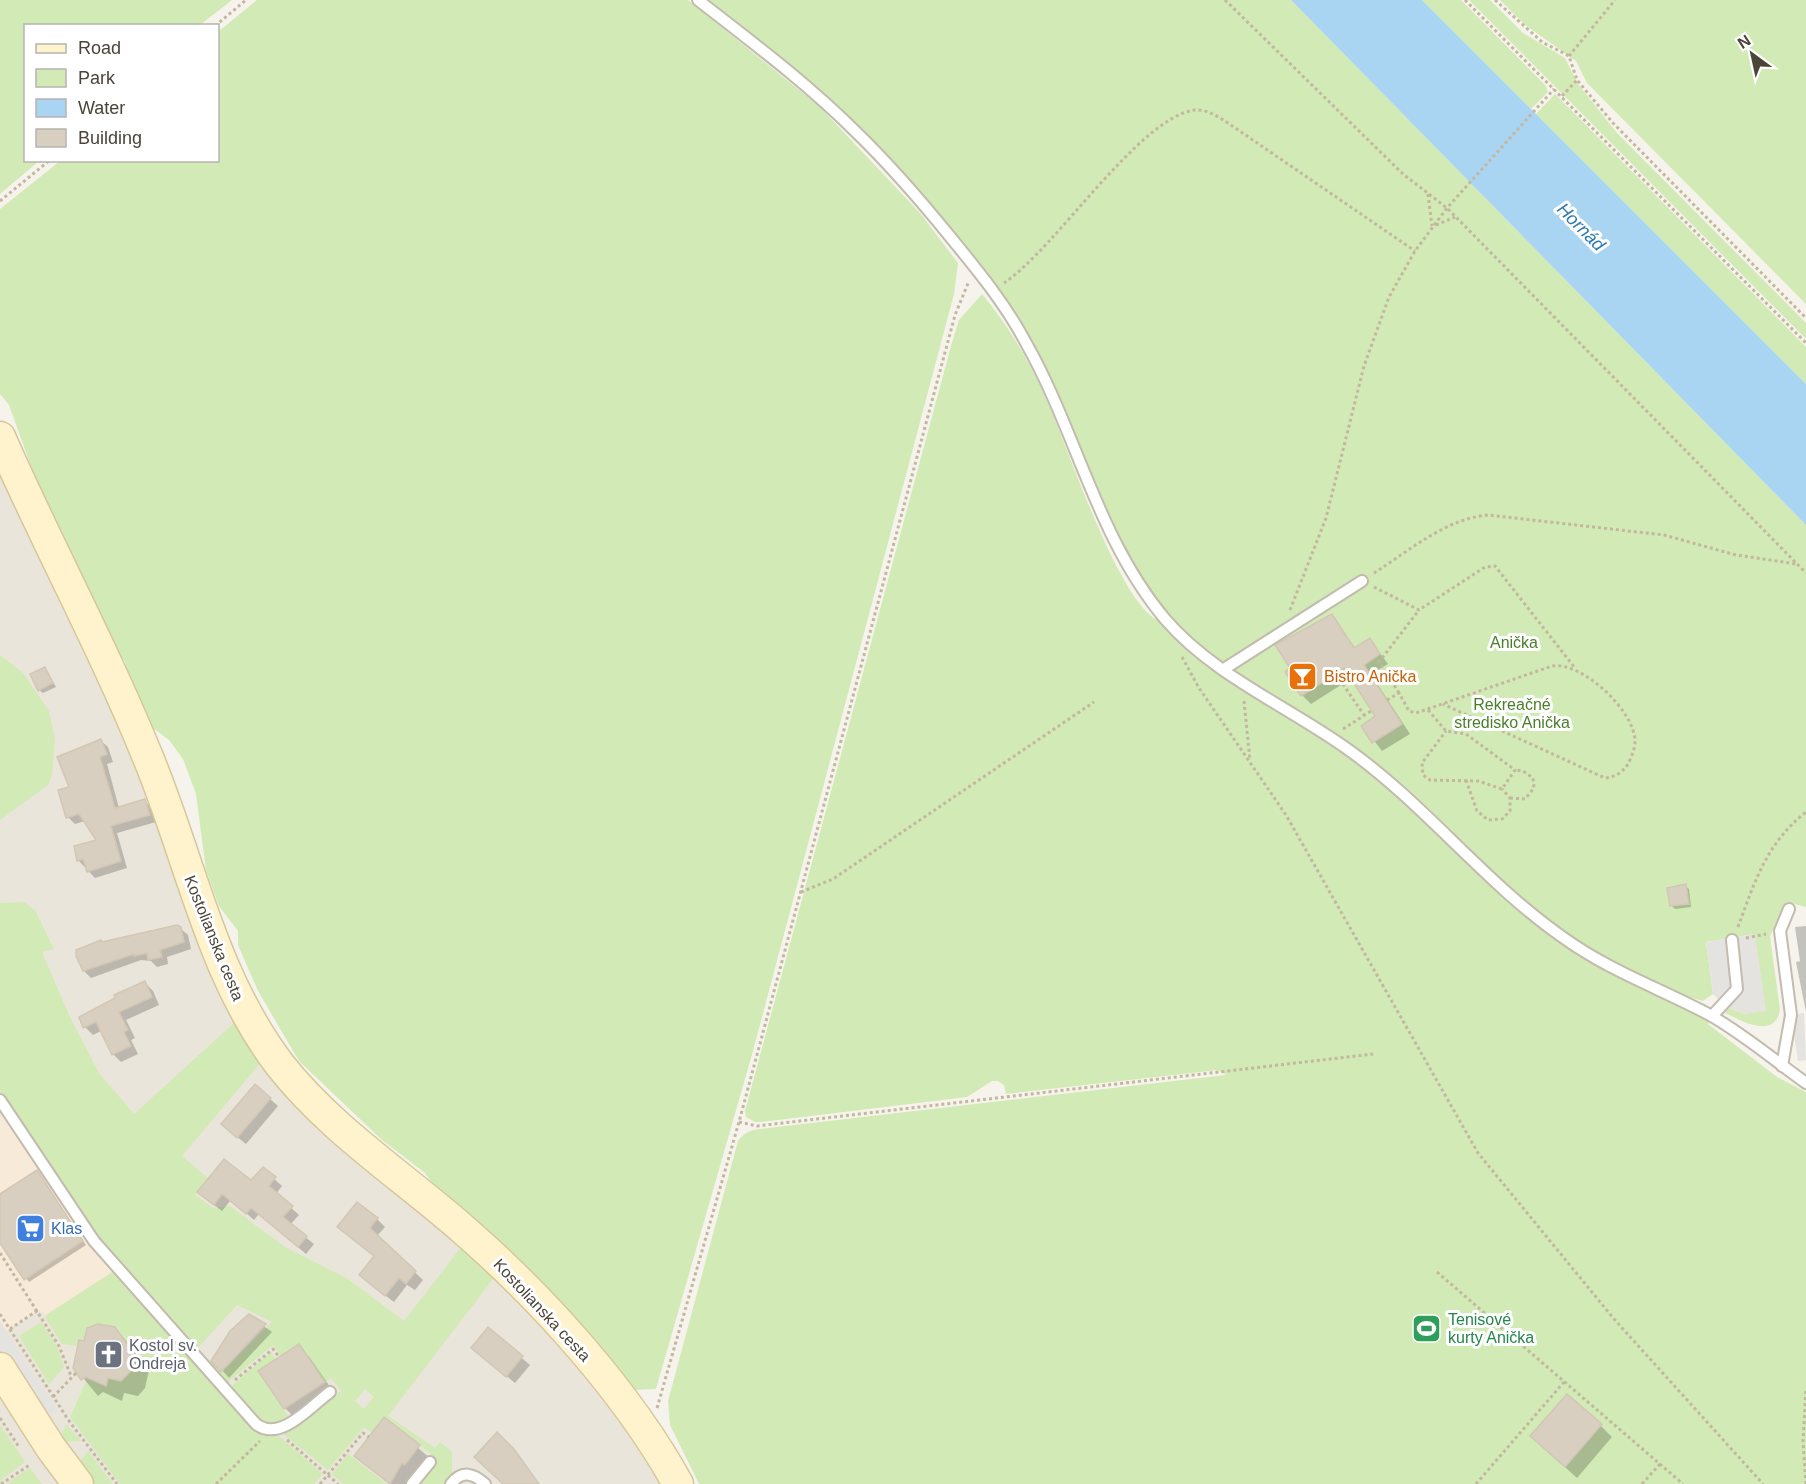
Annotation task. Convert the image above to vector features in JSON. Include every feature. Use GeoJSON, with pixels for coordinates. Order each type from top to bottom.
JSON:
{"type":"FeatureCollection","features":[{"type":"Feature","properties":{"kind":"street","name":"Kostolianska cesta"},"geometry":{"type":"LineString","coordinates":[[0,437],[148,757],[213,944],[243,1010],[260,1037],[282,1067],[313,1101],[466,1232],[514,1277],[603,1376],[640,1423],[678,1484]]}},
{"type":"Feature","properties":{"kind":"street"},"geometry":{"type":"LineString","coordinates":[[0,1368],[51,1448],[78,1484]]}},
{"type":"Feature","properties":{"kind":"lane"},"geometry":{"type":"LineString","coordinates":[[698,0],[800,82],[855,130],[911,189],[992,290],[1012,318],[1037,362],[1116,545],[1152,602],[1179,634],[1224,669],[1335,741],[1387,779],[1488,876],[1560,936],[1630,978],[1712,1016],[1806,1083]]}},
{"type":"Feature","properties":{"kind":"lane"},"geometry":{"type":"LineString","coordinates":[[1224,669],[1362,581]]}},
{"type":"Feature","properties":{"kind":"lane"},"geometry":{"type":"LineString","coordinates":[[1782,1066],[1791,1015],[1780,931],[1789,909]]}},
{"type":"Feature","properties":{"kind":"lane"},"geometry":{"type":"LineString","coordinates":[[1712,1016],[1737,989],[1734,935]]}},
{"type":"Feature","properties":{"kind":"lane"},"geometry":{"type":"LineString","coordinates":[[0,1100],[94,1241],[256,1424],[274,1430],[330,1392]]}},
{"type":"Feature","properties":{"kind":"lane"},"geometry":{"type":"LineString","coordinates":[[412,1484],[430,1462]]}},
{"type":"Feature","properties":{"kind":"lane"},"geometry":{"type":"LineString","coordinates":[[451,1484],[463,1474],[470,1474],[485,1484]]}},
{"type":"Feature","properties":{"kind":"path"},"geometry":{"type":"LineString","coordinates":[[217,24],[246,0]]}},
{"type":"Feature","properties":{"kind":"path"},"geometry":{"type":"LineString","coordinates":[[1225,0],[1403,174],[1447,208],[1806,573]]}},
{"type":"Feature","properties":{"kind":"path"},"geometry":{"type":"LineString","coordinates":[[1465,0],[1806,343]]}},
{"type":"Feature","properties":{"kind":"path"},"geometry":{"type":"LineString","coordinates":[[1495,0],[1536,37],[1569,56],[1577,80],[1669,183],[1806,318]]}},
{"type":"Feature","properties":{"kind":"path"},"geometry":{"type":"LineString","coordinates":[[1569,56],[1616,0]]}},
{"type":"Feature","properties":{"kind":"path"},"geometry":{"type":"LineString","coordinates":[[1561,96],[1577,80]]}},
{"type":"Feature","properties":{"kind":"path"},"geometry":{"type":"LineString","coordinates":[[1282,631],[1326,518],[1364,366],[1389,297],[1415,251],[1453,200],[1554,89]]}},
{"type":"Feature","properties":{"kind":"path"},"geometry":{"type":"LineString","coordinates":[[992,290],[1012,276],[1049,242],[1146,138],[1179,115],[1195,110],[1211,112],[1415,251]]}},
{"type":"Feature","properties":{"kind":"path"},"geometry":{"type":"LineString","coordinates":[[0,201],[48,162]]}},
{"type":"Feature","properties":{"kind":"path"},"geometry":{"type":"LineString","coordinates":[[1428,194],[1433,227]]}},
{"type":"Feature","properties":{"kind":"path"},"geometry":{"type":"LineString","coordinates":[[1433,227],[1455,217]]}},
{"type":"Feature","properties":{"kind":"path"},"geometry":{"type":"LineString","coordinates":[[640,1423],[657,1407],[739,1122],[955,315],[974,267]]}},
{"type":"Feature","properties":{"kind":"path"},"geometry":{"type":"LineString","coordinates":[[1362,581],[1443,529],[1469,517],[1488,515],[1664,535],[1736,555],[1797,564]]}},
{"type":"Feature","properties":{"kind":"path"},"geometry":{"type":"LineString","coordinates":[[1443,704],[1597,776],[1613,777],[1621,773],[1632,758],[1635,742],[1632,730],[1619,706],[1607,693],[1576,670],[1564,665],[1552,666],[1413,714],[1379,662],[1419,610],[1485,567],[1495,566],[1576,670]]}},
{"type":"Feature","properties":{"kind":"path"},"geometry":{"type":"LineString","coordinates":[[1376,588],[1419,610]]}},
{"type":"Feature","properties":{"kind":"path"},"geometry":{"type":"LineString","coordinates":[[1179,634],[1172,640],[1199,688],[1298,835],[1478,1153],[1603,1306],[1763,1484]]}},
{"type":"Feature","properties":{"kind":"path"},"geometry":{"type":"LineString","coordinates":[[1335,674],[1364,715]]}},
{"type":"Feature","properties":{"kind":"path"},"geometry":{"type":"LineString","coordinates":[[1240,680],[1250,762]]}},
{"type":"Feature","properties":{"kind":"path"},"geometry":{"type":"LineString","coordinates":[[1387,700],[1399,693]]}},
{"type":"Feature","properties":{"kind":"path"},"geometry":{"type":"LineString","coordinates":[[801,892],[833,879],[1094,702]]}},
{"type":"Feature","properties":{"kind":"path"},"geometry":{"type":"LineString","coordinates":[[1428,710],[1446,731],[1466,734],[1515,770],[1523,771],[1533,778],[1534,788],[1525,799],[1510,798]]}},
{"type":"Feature","properties":{"kind":"path"},"geometry":{"type":"LineString","coordinates":[[1335,741],[1344,728],[1371,711]]}},
{"type":"Feature","properties":{"kind":"path"},"geometry":{"type":"LineString","coordinates":[[1446,731],[1422,763],[1421,771],[1430,780],[1466,780],[1502,789],[1510,798],[1511,805],[1507,816],[1502,819],[1488,820],[1477,811],[1466,780]]}},
{"type":"Feature","properties":{"kind":"path"},"geometry":{"type":"LineString","coordinates":[[1502,789],[1515,770]]}},
{"type":"Feature","properties":{"kind":"path"},"geometry":{"type":"LineString","coordinates":[[1734,935],[1770,849],[1806,812]]}},
{"type":"Feature","properties":{"kind":"path"},"geometry":{"type":"LineString","coordinates":[[1756,936],[1770,933]]}},
{"type":"Feature","properties":{"kind":"path"},"geometry":{"type":"LineString","coordinates":[[739,1122],[757,1126],[1373,1054]]}},
{"type":"Feature","properties":{"kind":"path"},"geometry":{"type":"LineString","coordinates":[[0,1253],[59,1346],[71,1376]]}},
{"type":"Feature","properties":{"kind":"path"},"geometry":{"type":"LineString","coordinates":[[1437,1272],[1683,1484]]}},
{"type":"Feature","properties":{"kind":"path"},"geometry":{"type":"LineString","coordinates":[[10,1329],[38,1310]]}},
{"type":"Feature","properties":{"kind":"path"},"geometry":{"type":"LineString","coordinates":[[0,1314],[53,1397],[117,1484]]}},
{"type":"Feature","properties":{"kind":"path"},"geometry":{"type":"LineString","coordinates":[[224,1388],[273,1349],[279,1357]]}},
{"type":"Feature","properties":{"kind":"path"},"geometry":{"type":"LineString","coordinates":[[53,1397],[76,1373]]}},
{"type":"Feature","properties":{"kind":"path"},"geometry":{"type":"LineString","coordinates":[[1476,1484],[1564,1382]]}},
{"type":"Feature","properties":{"kind":"path"},"geometry":{"type":"LineString","coordinates":[[1806,1388],[1803,1442],[1806,1484]]}},
{"type":"Feature","properties":{"kind":"path"},"geometry":{"type":"LineString","coordinates":[[216,1484],[274,1430],[338,1484]]}},
{"type":"Feature","properties":{"kind":"path"},"geometry":{"type":"LineString","coordinates":[[320,1484],[363,1433],[369,1437]]}},
{"type":"Feature","properties":{"kind":"path"},"geometry":{"type":"LineString","coordinates":[[1,1484],[31,1464]]}},
{"type":"Feature","properties":{"kind":"path"},"geometry":{"type":"LineString","coordinates":[[1642,1484],[1660,1464]]}},
{"type":"Feature","properties":{"kind":"shaded area"},"geometry":{"type":"Polygon","coordinates":[[[0,435],[282,1067],[466,1232],[678,1484],[0,1484],[0,1335],[38,1310],[0,1109],[0,435]]]}},
{"type":"Feature","properties":{"kind":"shaded area"},"geometry":{"type":"Polygon","coordinates":[[[1755,934],[1766,1011],[1745,1014],[1727,1007],[1713,994],[1706,942],[1755,934]]]}},
{"type":"Feature","properties":{"kind":"shaded area"},"geometry":{"type":"Polygon","coordinates":[[[1804,1013],[1806,1060],[1798,1061],[1791,1015],[1804,1013]]]}},
{"type":"Feature","properties":{"kind":"shaded area"},"geometry":{"type":"Polygon","coordinates":[[[0,1109],[114,1271],[46,1315],[38,1310],[0,1335],[0,1109]]]}},
{"type":"Feature","properties":{"kind":"shaded area"},"geometry":{"type":"Polygon","coordinates":[[[0,1321],[57,1410],[43,1419],[0,1353],[0,1321]]]}},
{"type":"Feature","properties":{"kind":"green space"},"geometry":{"type":"Polygon","coordinates":[[[0,0],[232,0],[201,24],[24,24],[24,162],[38,162],[0,194],[0,0]]]}},
{"type":"Feature","properties":{"kind":"green space"},"geometry":{"type":"Polygon","coordinates":[[[257,0],[688,0],[820,107],[920,213],[958,263],[954,294],[753,1051],[656,1389],[634,1390],[438,1191],[425,1173],[382,1140],[299,1061],[258,991],[238,945],[238,931],[219,906],[206,870],[196,794],[183,759],[169,740],[153,728],[137,706],[125,662],[82,583],[74,559],[44,502],[9,405],[0,394],[0,209],[59,162],[219,162],[219,31],[257,0]]]}},
{"type":"Feature","properties":{"kind":"green space"},"geometry":{"type":"Polygon","coordinates":[[[698,0],[1291,0],[1806,525],[1806,907],[1786,902],[1770,936],[1780,1010],[1777,1019],[1764,1026],[1748,1023],[1725,1013],[1727,1007],[1745,1014],[1755,934],[1706,942],[1713,994],[1703,1001],[1682,995],[1685,1003],[1712,1016],[1708,1024],[1777,1077],[1806,1092],[1806,1484],[699,1484],[670,1425],[668,1401],[738,1141],[745,1134],[760,1129],[1226,1075],[1218,1070],[1006,1094],[1004,1085],[998,1081],[992,1081],[967,1097],[770,1121],[755,1122],[746,1117],[745,1111],[951,346],[959,320],[982,294],[1018,344],[1040,385],[1094,517],[1124,580],[1139,604],[1155,619],[1152,602],[1141,587],[1012,318],[855,130],[698,0]]]}},
{"type":"Feature","properties":{"kind":"green space"},"geometry":{"type":"Polygon","coordinates":[[[1422,0],[1461,0],[1546,86],[1548,92],[1531,109],[1422,0]]]}},
{"type":"Feature","properties":{"kind":"green space"},"geometry":{"type":"Polygon","coordinates":[[[1469,0],[1490,0],[1523,33],[1565,58],[1578,84],[1617,133],[1806,323],[1806,339],[1469,0]]]}},
{"type":"Feature","properties":{"kind":"green space"},"geometry":{"type":"Polygon","coordinates":[[[1500,0],[1806,0],[1806,304],[1587,83],[1576,61],[1524,24],[1500,0]]]}},
{"type":"Feature","properties":{"kind":"green space"},"geometry":{"type":"Polygon","coordinates":[[[1555,94],[1806,347],[1806,384],[1536,114],[1555,94]]]}},
{"type":"Feature","properties":{"kind":"green space"},"geometry":{"type":"Polygon","coordinates":[[[0,655],[23,673],[49,711],[55,739],[52,775],[48,785],[0,820],[0,655]]]}},
{"type":"Feature","properties":{"kind":"green space"},"geometry":{"type":"Polygon","coordinates":[[[24,902],[35,910],[54,949],[42,952],[69,1015],[99,1073],[134,1114],[235,1022],[262,1061],[182,1156],[208,1178],[195,1195],[213,1208],[230,1206],[285,1247],[348,1279],[404,1321],[463,1245],[493,1279],[388,1416],[435,1448],[440,1442],[452,1452],[452,1475],[445,1484],[418,1484],[438,1460],[384,1417],[372,1433],[364,1427],[328,1470],[282,1433],[292,1429],[341,1391],[331,1378],[325,1382],[299,1344],[281,1356],[273,1345],[226,1384],[209,1365],[211,1361],[222,1372],[272,1322],[237,1305],[196,1350],[98,1238],[0,1091],[0,903],[24,902]],[[365,1389],[355,1401],[364,1409],[374,1397],[365,1389]]]}},
{"type":"Feature","properties":{"kind":"green space"},"geometry":{"type":"Polygon","coordinates":[[[114,1271],[255,1430],[279,1436],[323,1474],[314,1484],[120,1484],[70,1417],[89,1375],[107,1381],[133,1358],[138,1359],[140,1355],[130,1351],[118,1328],[116,1331],[99,1324],[87,1329],[85,1339],[78,1340],[79,1346],[62,1344],[46,1319],[46,1315],[114,1271]]]}},
{"type":"Feature","properties":{"kind":"green space"},"geometry":{"type":"Polygon","coordinates":[[[41,1322],[57,1346],[64,1367],[49,1384],[19,1336],[41,1322]]]}},
{"type":"Feature","properties":{"kind":"green space"},"geometry":{"type":"Polygon","coordinates":[[[271,1352],[276,1359],[258,1372],[288,1416],[287,1420],[273,1425],[261,1423],[229,1388],[271,1352]]]}},
{"type":"Feature","properties":{"kind":"green space"},"geometry":{"type":"Polygon","coordinates":[[[66,1424],[81,1441],[59,1442],[66,1424]]]}},
{"type":"Feature","properties":{"kind":"green space"},"geometry":{"type":"Polygon","coordinates":[[[0,1425],[25,1462],[0,1481],[0,1425]]]}},
{"type":"Feature","properties":{"kind":"green space"},"geometry":{"type":"Polygon","coordinates":[[[88,1451],[113,1484],[95,1484],[84,1474],[80,1462],[88,1451]]]}},
{"type":"Feature","properties":{"kind":"green space"},"geometry":{"type":"Polygon","coordinates":[[[348,1454],[387,1484],[343,1484],[332,1474],[348,1454]]]}},
{"type":"Feature","properties":{"kind":"green space"},"geometry":{"type":"Polygon","coordinates":[[[30,1468],[42,1484],[6,1484],[28,1469],[30,1468]]]}},
{"type":"Feature","properties":{"kind":"water","name":"Hornád"},"geometry":{"type":"Polygon","coordinates":[[[1291,0],[1422,0],[1806,384],[1806,525],[1291,0]]]}},
{"type":"Feature","properties":{"kind":"building"},"geometry":{"type":"Polygon","coordinates":[[[1332,614],[1354,648],[1370,638],[1380,654],[1364,665],[1402,724],[1372,743],[1361,726],[1375,716],[1344,668],[1301,696],[1285,672],[1290,668],[1275,645],[1332,614]]]}},
{"type":"Feature","properties":{"kind":"building"},"geometry":{"type":"Polygon","coordinates":[[[45,667],[53,683],[38,691],[30,674],[45,667]]]}},
{"type":"Feature","properties":{"kind":"building"},"geometry":{"type":"Polygon","coordinates":[[[101,739],[107,754],[100,757],[115,808],[145,799],[150,815],[111,826],[121,861],[87,872],[83,859],[77,861],[74,846],[96,840],[79,814],[66,818],[58,790],[69,787],[57,757],[101,739]]]}},
{"type":"Feature","properties":{"kind":"building"},"geometry":{"type":"Polygon","coordinates":[[[1686,884],[1689,904],[1670,906],[1667,888],[1686,884]]]}},
{"type":"Feature","properties":{"kind":"building"},"geometry":{"type":"Polygon","coordinates":[[[177,925],[181,927],[184,942],[160,950],[162,957],[148,960],[147,953],[134,956],[134,954],[83,971],[76,956],[76,950],[101,940],[102,942],[177,925]]]}},
{"type":"Feature","properties":{"kind":"building"},"geometry":{"type":"Polygon","coordinates":[[[145,981],[152,997],[119,1012],[128,1030],[124,1032],[131,1046],[112,1055],[96,1022],[83,1028],[79,1017],[115,998],[114,995],[145,981]]]}},
{"type":"Feature","properties":{"kind":"building"},"geometry":{"type":"Polygon","coordinates":[[[255,1084],[271,1098],[237,1138],[221,1124],[255,1084]]]}},
{"type":"Feature","properties":{"kind":"building"},"geometry":{"type":"Polygon","coordinates":[[[224,1159],[251,1180],[263,1167],[276,1177],[269,1186],[293,1206],[283,1217],[307,1236],[298,1247],[251,1208],[246,1214],[222,1194],[214,1205],[197,1192],[224,1159]]]}},
{"type":"Feature","properties":{"kind":"building"},"geometry":{"type":"Polygon","coordinates":[[[37,1170],[83,1241],[24,1280],[0,1243],[0,1194],[37,1170]]]}},
{"type":"Feature","properties":{"kind":"building"},"geometry":{"type":"Polygon","coordinates":[[[357,1202],[378,1218],[370,1228],[416,1271],[406,1284],[399,1278],[385,1296],[359,1275],[374,1256],[337,1227],[357,1202]]]}},
{"type":"Feature","properties":{"kind":"building"},"geometry":{"type":"Polygon","coordinates":[[[249,1314],[266,1324],[221,1372],[211,1361],[230,1331],[249,1314]]]}},
{"type":"Feature","properties":{"kind":"building","name":"Kostol sv. Ondreja"},"geometry":{"type":"Polygon","coordinates":[[[98,1324],[115,1327],[134,1353],[130,1372],[121,1381],[108,1378],[106,1386],[86,1377],[81,1380],[73,1368],[79,1340],[84,1341],[87,1328],[98,1324]]]}},
{"type":"Feature","properties":{"kind":"building"},"geometry":{"type":"Polygon","coordinates":[[[488,1327],[523,1356],[506,1377],[471,1348],[488,1327]]]}},
{"type":"Feature","properties":{"kind":"building"},"geometry":{"type":"Polygon","coordinates":[[[299,1344],[325,1382],[284,1409],[258,1371],[299,1344]]]}},
{"type":"Feature","properties":{"kind":"building"},"geometry":{"type":"Polygon","coordinates":[[[1567,1394],[1602,1424],[1565,1467],[1530,1436],[1567,1394]]]}},
{"type":"Feature","properties":{"kind":"building"},"geometry":{"type":"Polygon","coordinates":[[[384,1417],[420,1445],[405,1465],[402,1463],[390,1484],[354,1456],[384,1417]]]}},
{"type":"Feature","properties":{"kind":"building"},"geometry":{"type":"Polygon","coordinates":[[[497,1432],[514,1449],[539,1484],[503,1484],[474,1457],[497,1432]]]}},
{"type":"Feature","properties":{"kind":"place","name":"Bistro Anička"},"geometry":{"type":"Point","coordinates":[1303,676]}},
{"type":"Feature","properties":{"kind":"place","name":"Klas"},"geometry":{"type":"Point","coordinates":[30,1228]}},
{"type":"Feature","properties":{"kind":"place","name":"Tenisové kurty Anička"},"geometry":{"type":"Point","coordinates":[1427,1328]}},
{"type":"Feature","properties":{"kind":"place","name":"Kostol sv. Ondreja"},"geometry":{"type":"Point","coordinates":[108,1354]}},
{"type":"Feature","properties":{"kind":"park label","name":"Anička"},"geometry":{"type":"Point","coordinates":[1514,642]}},
{"type":"Feature","properties":{"kind":"park label","name":"Rekreačné stredisko Anička"},"geometry":{"type":"Point","coordinates":[1512,713]}}]}
